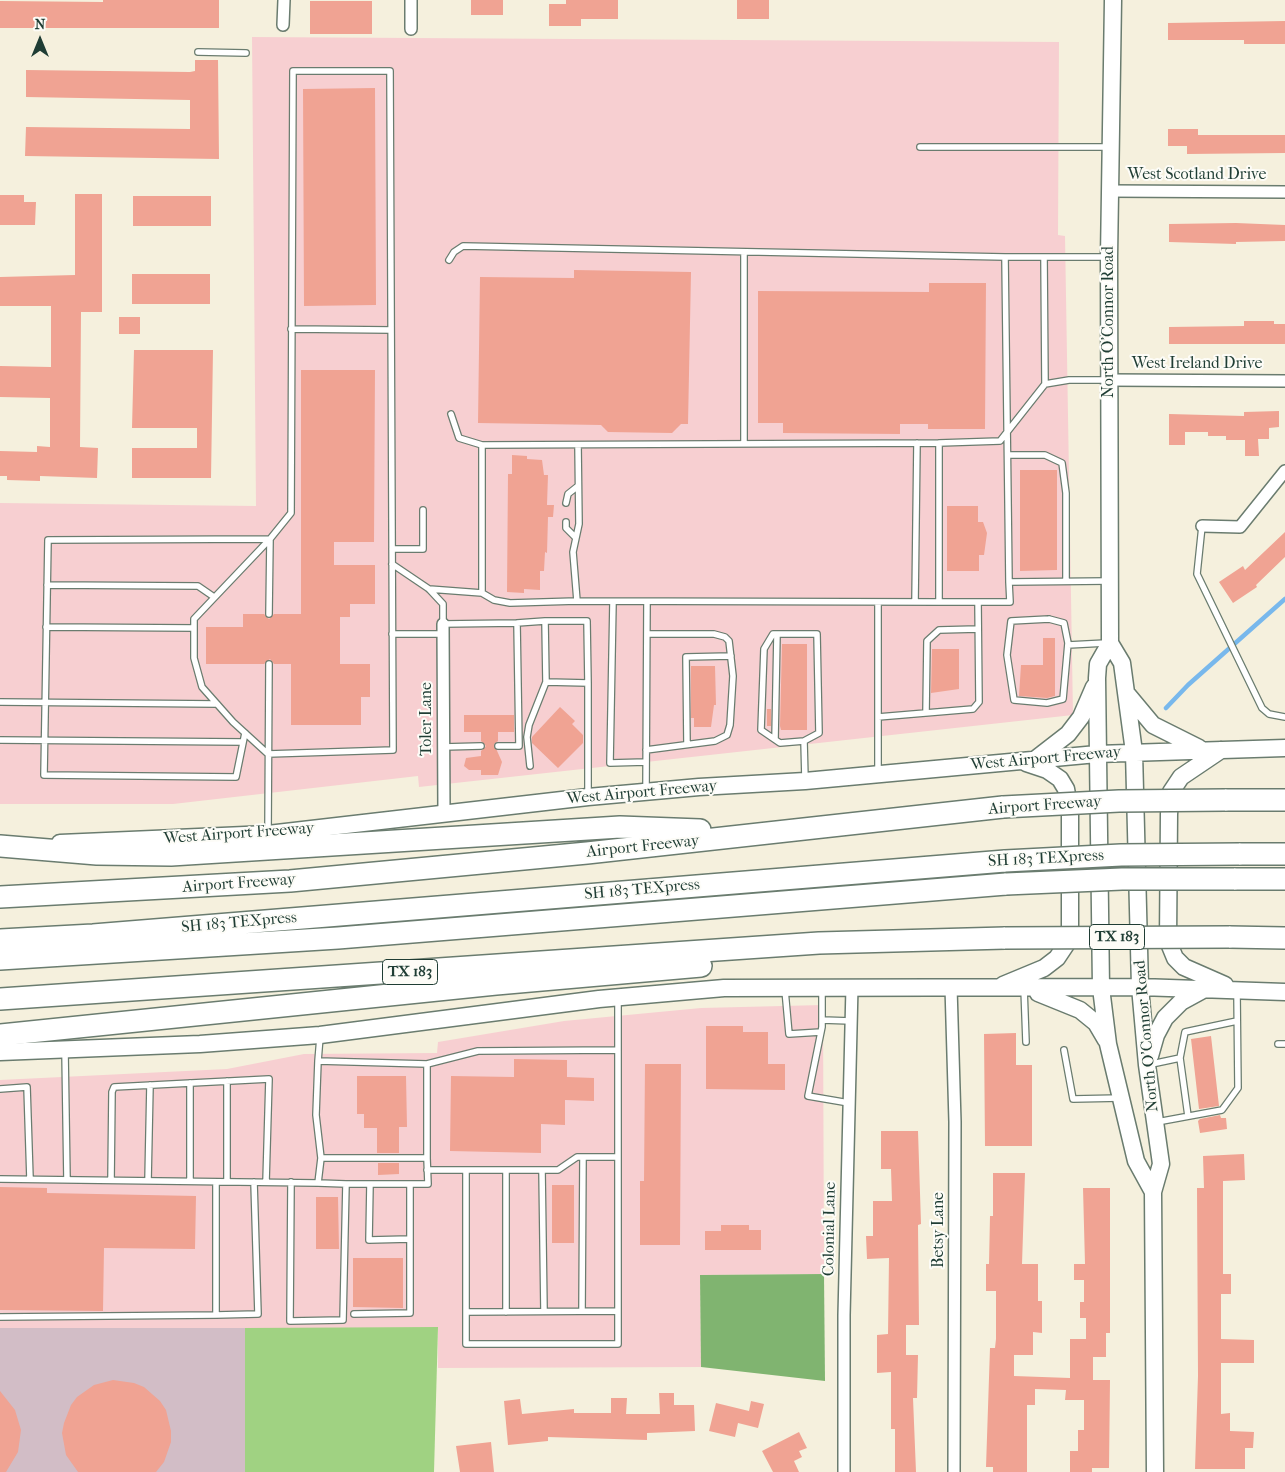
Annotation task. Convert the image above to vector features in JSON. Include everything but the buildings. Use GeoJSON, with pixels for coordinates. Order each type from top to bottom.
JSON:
{"type":"FeatureCollection","features":[{"type":"Feature","properties":{"kind":"highway","name":"Airport Freeway"},"geometry":{"type":"LineString","coordinates":[[0,897],[290,880],[780,832],[1003,807],[1118,801],[1285,800]]}},
{"type":"Feature","properties":{"kind":"highway"},"geometry":{"type":"LineString","coordinates":[[0,846],[96,854],[171,855],[620,827],[780,832]]}},
{"type":"Feature","properties":{"kind":"highway","name":"SH 183 TEXpress"},"geometry":{"type":"LineString","coordinates":[[0,940],[112,934],[1005,860],[1121,855],[1285,854]]}},
{"type":"Feature","properties":{"kind":"highway","name":"SH 183 TEXpress"},"geometry":{"type":"LineString","coordinates":[[0,959],[338,938],[1006,884],[1122,879],[1285,879]]}},
{"type":"Feature","properties":{"kind":"highway","name":"TX 183"},"geometry":{"type":"LineString","coordinates":[[0,999],[819,943],[1005,938],[1285,938]]}},
{"type":"Feature","properties":{"kind":"highway"},"geometry":{"type":"LineString","coordinates":[[0,1035],[506,983],[740,962],[819,943]]}},
{"type":"Feature","properties":{"kind":"main road","name":"North O'Connor Road"},"geometry":{"type":"LineString","coordinates":[[1113,0],[1109,257],[1110,643],[1098,664],[1097,678],[1101,988],[1108,1044],[1136,1161],[1153,1192]]}},
{"type":"Feature","properties":{"kind":"main road","name":"North O'Connor Road"},"geometry":{"type":"LineString","coordinates":[[1110,643],[1122,663],[1134,752],[1140,988],[1147,1065],[1161,1164],[1153,1192],[1154,1472]]}},
{"type":"Feature","properties":{"kind":"main road"},"geometry":{"type":"LineString","coordinates":[[1035,760],[1057,744],[1081,717],[1097,678]]}},
{"type":"Feature","properties":{"kind":"main road"},"geometry":{"type":"LineString","coordinates":[[1127,694],[1153,725],[1203,750]]}},
{"type":"Feature","properties":{"kind":"main road","name":"West Airport Freeway"},"geometry":{"type":"LineString","coordinates":[[0,846],[268,834],[588,797],[699,787],[805,781],[1097,754],[1285,748]]}},
{"type":"Feature","properties":{"kind":"main road"},"geometry":{"type":"LineString","coordinates":[[1223,749],[1181,778],[1172,792],[1169,814],[1168,941],[1175,958],[1184,967],[1204,977],[1237,989]]}},
{"type":"Feature","properties":{"kind":"main road"},"geometry":{"type":"LineString","coordinates":[[996,988],[1044,968],[1057,958],[1067,943],[1070,928],[1070,811],[1066,789],[1060,779],[1047,770],[1018,761]]}},
{"type":"Feature","properties":{"kind":"main road"},"geometry":{"type":"LineString","coordinates":[[0,1052],[200,1044],[320,1035],[618,997],[724,988],[1140,988],[1237,989],[1285,992]]}},
{"type":"Feature","properties":{"kind":"main road"},"geometry":{"type":"LineString","coordinates":[[1024,988],[1080,1010],[1096,1023],[1108,1044]]}},
{"type":"Feature","properties":{"kind":"main road"},"geometry":{"type":"LineString","coordinates":[[1147,1065],[1156,1035],[1165,1018],[1181,1002],[1204,989]]}},
{"type":"Feature","properties":{"kind":"street"},"geometry":{"type":"LineString","coordinates":[[283,25],[284,0]]}},
{"type":"Feature","properties":{"kind":"street"},"geometry":{"type":"LineString","coordinates":[[411,0],[411,29]]}},
{"type":"Feature","properties":{"kind":"street","name":"West Scotland Drive"},"geometry":{"type":"LineString","coordinates":[[1110,192],[1285,192]]}},
{"type":"Feature","properties":{"kind":"street","name":"West Ireland Drive"},"geometry":{"type":"LineString","coordinates":[[1109,380],[1285,381]]}},
{"type":"Feature","properties":{"kind":"street"},"geometry":{"type":"LineString","coordinates":[[1202,526],[1240,527],[1285,471]]}},
{"type":"Feature","properties":{"kind":"street","name":"Toler Lane"},"geometry":{"type":"LineString","coordinates":[[443,629],[444,814]]}},
{"type":"Feature","properties":{"kind":"street","name":"Colonial Lane"},"geometry":{"type":"LineString","coordinates":[[844,1472],[844,1315],[852,987]]}},
{"type":"Feature","properties":{"kind":"street","name":"Betsy Lane"},"geometry":{"type":"LineString","coordinates":[[951,988],[955,1122],[954,1472]]}},
{"type":"Feature","properties":{"kind":"lane"},"geometry":{"type":"LineString","coordinates":[[198,52],[246,53]]}},
{"type":"Feature","properties":{"kind":"lane"},"geometry":{"type":"LineString","coordinates":[[293,71],[390,71],[393,750],[268,754],[245,733],[202,687],[194,658],[194,619],[270,539],[290,513],[292,330],[293,71]]}},
{"type":"Feature","properties":{"kind":"lane"},"geometry":{"type":"LineString","coordinates":[[920,147],[1110,147]]}},
{"type":"Feature","properties":{"kind":"lane"},"geometry":{"type":"LineString","coordinates":[[449,260],[454,252],[463,246],[744,253],[1109,257]]}},
{"type":"Feature","properties":{"kind":"lane"},"geometry":{"type":"LineString","coordinates":[[744,253],[744,444]]}},
{"type":"Feature","properties":{"kind":"lane"},"geometry":{"type":"LineString","coordinates":[[430,589],[482,593],[494,600],[510,603],[577,601],[1010,602],[1005,257]]}},
{"type":"Feature","properties":{"kind":"lane"},"geometry":{"type":"LineString","coordinates":[[451,414],[459,438],[482,445],[938,443],[1000,441],[1045,384],[1044,257]]}},
{"type":"Feature","properties":{"kind":"lane"},"geometry":{"type":"LineString","coordinates":[[292,330],[391,330]]}},
{"type":"Feature","properties":{"kind":"lane"},"geometry":{"type":"LineString","coordinates":[[1045,384],[1069,380],[1109,380]]}},
{"type":"Feature","properties":{"kind":"lane"},"geometry":{"type":"LineString","coordinates":[[915,602],[917,443]]}},
{"type":"Feature","properties":{"kind":"lane"},"geometry":{"type":"LineString","coordinates":[[938,443],[938,602]]}},
{"type":"Feature","properties":{"kind":"lane"},"geometry":{"type":"LineString","coordinates":[[482,445],[482,593]]}},
{"type":"Feature","properties":{"kind":"lane"},"geometry":{"type":"LineString","coordinates":[[577,601],[573,552],[579,524],[578,445]]}},
{"type":"Feature","properties":{"kind":"lane"},"geometry":{"type":"LineString","coordinates":[[1008,455],[1045,455],[1062,462],[1066,493],[1066,581]]}},
{"type":"Feature","properties":{"kind":"lane"},"geometry":{"type":"LineString","coordinates":[[566,503],[568,494],[578,486]]}},
{"type":"Feature","properties":{"kind":"lane"},"geometry":{"type":"LineString","coordinates":[[392,550],[423,549],[423,510]]}},
{"type":"Feature","properties":{"kind":"lane"},"geometry":{"type":"LineString","coordinates":[[566,522],[566,528],[575,537]]}},
{"type":"Feature","properties":{"kind":"lane"},"geometry":{"type":"LineString","coordinates":[[1202,526],[1197,574],[1262,708],[1269,714],[1285,717]]}},
{"type":"Feature","properties":{"kind":"lane"},"geometry":{"type":"LineString","coordinates":[[245,733],[236,777],[44,775],[48,540],[270,539]]}},
{"type":"Feature","properties":{"kind":"lane"},"geometry":{"type":"LineString","coordinates":[[269,614],[270,539]]}},
{"type":"Feature","properties":{"kind":"lane"},"geometry":{"type":"LineString","coordinates":[[392,564],[430,589],[443,604],[443,629]]}},
{"type":"Feature","properties":{"kind":"lane"},"geometry":{"type":"LineString","coordinates":[[1010,582],[1111,581]]}},
{"type":"Feature","properties":{"kind":"lane"},"geometry":{"type":"LineString","coordinates":[[47,585],[198,586],[214,597]]}},
{"type":"Feature","properties":{"kind":"lane"},"geometry":{"type":"LineString","coordinates":[[612,602],[610,763],[646,762]]}},
{"type":"Feature","properties":{"kind":"lane"},"geometry":{"type":"LineString","coordinates":[[646,792],[647,602]]}},
{"type":"Feature","properties":{"kind":"lane"},"geometry":{"type":"LineString","coordinates":[[878,602],[878,774]]}},
{"type":"Feature","properties":{"kind":"lane"},"geometry":{"type":"LineString","coordinates":[[878,717],[974,709],[979,702],[978,602]]}},
{"type":"Feature","properties":{"kind":"lane"},"geometry":{"type":"LineString","coordinates":[[1049,619],[1064,623],[1068,645],[1063,699],[1047,703],[1014,700],[1007,655],[1011,621],[1049,619]]}},
{"type":"Feature","properties":{"kind":"lane"},"geometry":{"type":"LineString","coordinates":[[392,634],[546,621],[587,621],[588,797]]}},
{"type":"Feature","properties":{"kind":"lane"},"geometry":{"type":"LineString","coordinates":[[530,766],[527,737],[529,724],[536,712],[546,682],[546,621]]}},
{"type":"Feature","properties":{"kind":"lane"},"geometry":{"type":"LineString","coordinates":[[498,746],[519,746],[517,623]]}},
{"type":"Feature","properties":{"kind":"lane"},"geometry":{"type":"LineString","coordinates":[[46,627],[194,628]]}},
{"type":"Feature","properties":{"kind":"lane"},"geometry":{"type":"LineString","coordinates":[[926,712],[927,641],[939,630],[978,629]]}},
{"type":"Feature","properties":{"kind":"lane"},"geometry":{"type":"LineString","coordinates":[[646,750],[715,741],[727,735],[730,724],[733,676],[729,641],[725,637],[714,634],[647,634]]}},
{"type":"Feature","properties":{"kind":"lane"},"geometry":{"type":"LineString","coordinates":[[773,634],[777,634],[817,634],[819,733],[804,741],[780,743],[761,730],[764,649],[773,634]]}},
{"type":"Feature","properties":{"kind":"lane"},"geometry":{"type":"LineString","coordinates":[[775,739],[777,634]]}},
{"type":"Feature","properties":{"kind":"lane"},"geometry":{"type":"LineString","coordinates":[[1068,645],[1110,643]]}},
{"type":"Feature","properties":{"kind":"lane"},"geometry":{"type":"LineString","coordinates":[[687,744],[686,657],[731,656]]}},
{"type":"Feature","properties":{"kind":"lane"},"geometry":{"type":"LineString","coordinates":[[268,834],[269,664]]}},
{"type":"Feature","properties":{"kind":"lane"},"geometry":{"type":"LineString","coordinates":[[546,682],[588,683]]}},
{"type":"Feature","properties":{"kind":"lane"},"geometry":{"type":"LineString","coordinates":[[0,702],[217,704]]}},
{"type":"Feature","properties":{"kind":"lane"},"geometry":{"type":"LineString","coordinates":[[0,740],[243,742]]}},
{"type":"Feature","properties":{"kind":"lane"},"geometry":{"type":"LineString","coordinates":[[804,741],[805,781]]}},
{"type":"Feature","properties":{"kind":"lane"},"geometry":{"type":"LineString","coordinates":[[444,747],[481,746]]}},
{"type":"Feature","properties":{"kind":"lane"},"geometry":{"type":"LineString","coordinates":[[784,988],[789,1034],[821,1032]]}},
{"type":"Feature","properties":{"kind":"lane"},"geometry":{"type":"LineString","coordinates":[[1024,988],[1026,1042]]}},
{"type":"Feature","properties":{"kind":"lane"},"geometry":{"type":"LineString","coordinates":[[822,989],[821,1032],[808,1096],[849,1103]]}},
{"type":"Feature","properties":{"kind":"lane"},"geometry":{"type":"LineString","coordinates":[[1155,1122],[1222,1110],[1238,1088],[1237,989]]}},
{"type":"Feature","properties":{"kind":"lane"},"geometry":{"type":"LineString","coordinates":[[466,1170],[466,1344],[618,1344],[618,997]]}},
{"type":"Feature","properties":{"kind":"lane"},"geometry":{"type":"LineString","coordinates":[[822,1020],[851,1021]]}},
{"type":"Feature","properties":{"kind":"lane"},"geometry":{"type":"LineString","coordinates":[[1188,1116],[1180,1058],[1185,1032],[1237,1021]]}},
{"type":"Feature","properties":{"kind":"lane"},"geometry":{"type":"LineString","coordinates":[[318,1183],[321,1158],[316,1115],[320,1035]]}},
{"type":"Feature","properties":{"kind":"lane"},"geometry":{"type":"LineString","coordinates":[[66,1050],[67,1180]]}},
{"type":"Feature","properties":{"kind":"lane"},"geometry":{"type":"LineString","coordinates":[[318,1061],[427,1064],[478,1052],[618,1050]]}},
{"type":"Feature","properties":{"kind":"lane"},"geometry":{"type":"LineString","coordinates":[[1064,1050],[1073,1099],[1122,1098]]}},
{"type":"Feature","properties":{"kind":"lane"},"geometry":{"type":"LineString","coordinates":[[1147,1065],[1180,1058]]}},
{"type":"Feature","properties":{"kind":"lane"},"geometry":{"type":"LineString","coordinates":[[0,1179],[428,1184],[427,1064]]}},
{"type":"Feature","properties":{"kind":"lane"},"geometry":{"type":"LineString","coordinates":[[111,1180],[113,1089],[117,1086],[269,1079],[266,1182]]}},
{"type":"Feature","properties":{"kind":"lane"},"geometry":{"type":"LineString","coordinates":[[227,1081],[227,1182]]}},
{"type":"Feature","properties":{"kind":"lane"},"geometry":{"type":"LineString","coordinates":[[190,1083],[190,1181]]}},
{"type":"Feature","properties":{"kind":"lane"},"geometry":{"type":"LineString","coordinates":[[148,1181],[150,1085]]}},
{"type":"Feature","properties":{"kind":"lane"},"geometry":{"type":"LineString","coordinates":[[0,1089],[27,1087],[30,1179]]}},
{"type":"Feature","properties":{"kind":"lane"},"geometry":{"type":"LineString","coordinates":[[427,1170],[558,1170],[577,1157],[618,1157]]}},
{"type":"Feature","properties":{"kind":"lane"},"geometry":{"type":"LineString","coordinates":[[582,1312],[583,1157]]}},
{"type":"Feature","properties":{"kind":"lane"},"geometry":{"type":"LineString","coordinates":[[321,1158],[427,1158]]}},
{"type":"Feature","properties":{"kind":"lane"},"geometry":{"type":"LineString","coordinates":[[506,1170],[506,1312]]}},
{"type":"Feature","properties":{"kind":"lane"},"geometry":{"type":"LineString","coordinates":[[542,1170],[544,1312]]}},
{"type":"Feature","properties":{"kind":"lane"},"geometry":{"type":"LineString","coordinates":[[216,1182],[216,1315]]}},
{"type":"Feature","properties":{"kind":"lane"},"geometry":{"type":"LineString","coordinates":[[0,1316],[258,1314],[254,1182]]}},
{"type":"Feature","properties":{"kind":"lane"},"geometry":{"type":"LineString","coordinates":[[291,1182],[290,1322],[343,1320],[346,1184]]}},
{"type":"Feature","properties":{"kind":"lane"},"geometry":{"type":"LineString","coordinates":[[370,1184],[369,1240],[410,1239]]}},
{"type":"Feature","properties":{"kind":"lane"},"geometry":{"type":"LineString","coordinates":[[354,1314],[410,1313],[410,1184]]}},
{"type":"Feature","properties":{"kind":"lane"},"geometry":{"type":"LineString","coordinates":[[466,1312],[618,1311]]}},
{"type":"Feature","properties":{"kind":"shaded area"},"geometry":{"type":"Polygon","coordinates":[[[252,37],[1059,42],[1058,235],[1065,236],[1073,715],[419,787],[418,776],[173,804],[0,804],[0,503],[256,506],[252,37]]]}},
{"type":"Feature","properties":{"kind":"shaded area"},"geometry":{"type":"Polygon","coordinates":[[[823,1005],[824,1274],[700,1275],[701,1367],[438,1368],[438,1328],[0,1328],[0,1080],[227,1069],[304,1054],[437,1053],[438,1042],[564,1021],[701,1008],[823,1005]]]}},
{"type":"Feature","properties":{"kind":"shaded area"},"geometry":{"type":"Polygon","coordinates":[[[0,1328],[245,1328],[245,1472],[0,1472],[0,1328]]]}},
{"type":"Feature","properties":{"kind":"green space"},"geometry":{"type":"Polygon","coordinates":[[[824,1274],[825,1381],[701,1367],[700,1275],[824,1274]]]}},
{"type":"Feature","properties":{"kind":"green space"},"geometry":{"type":"Polygon","coordinates":[[[438,1327],[434,1472],[245,1472],[245,1328],[438,1327]]]}},
{"type":"Feature","properties":{"kind":"waterway"},"geometry":{"type":"LineString","coordinates":[[1166,708],[1188,685],[1285,599]]}}]}
